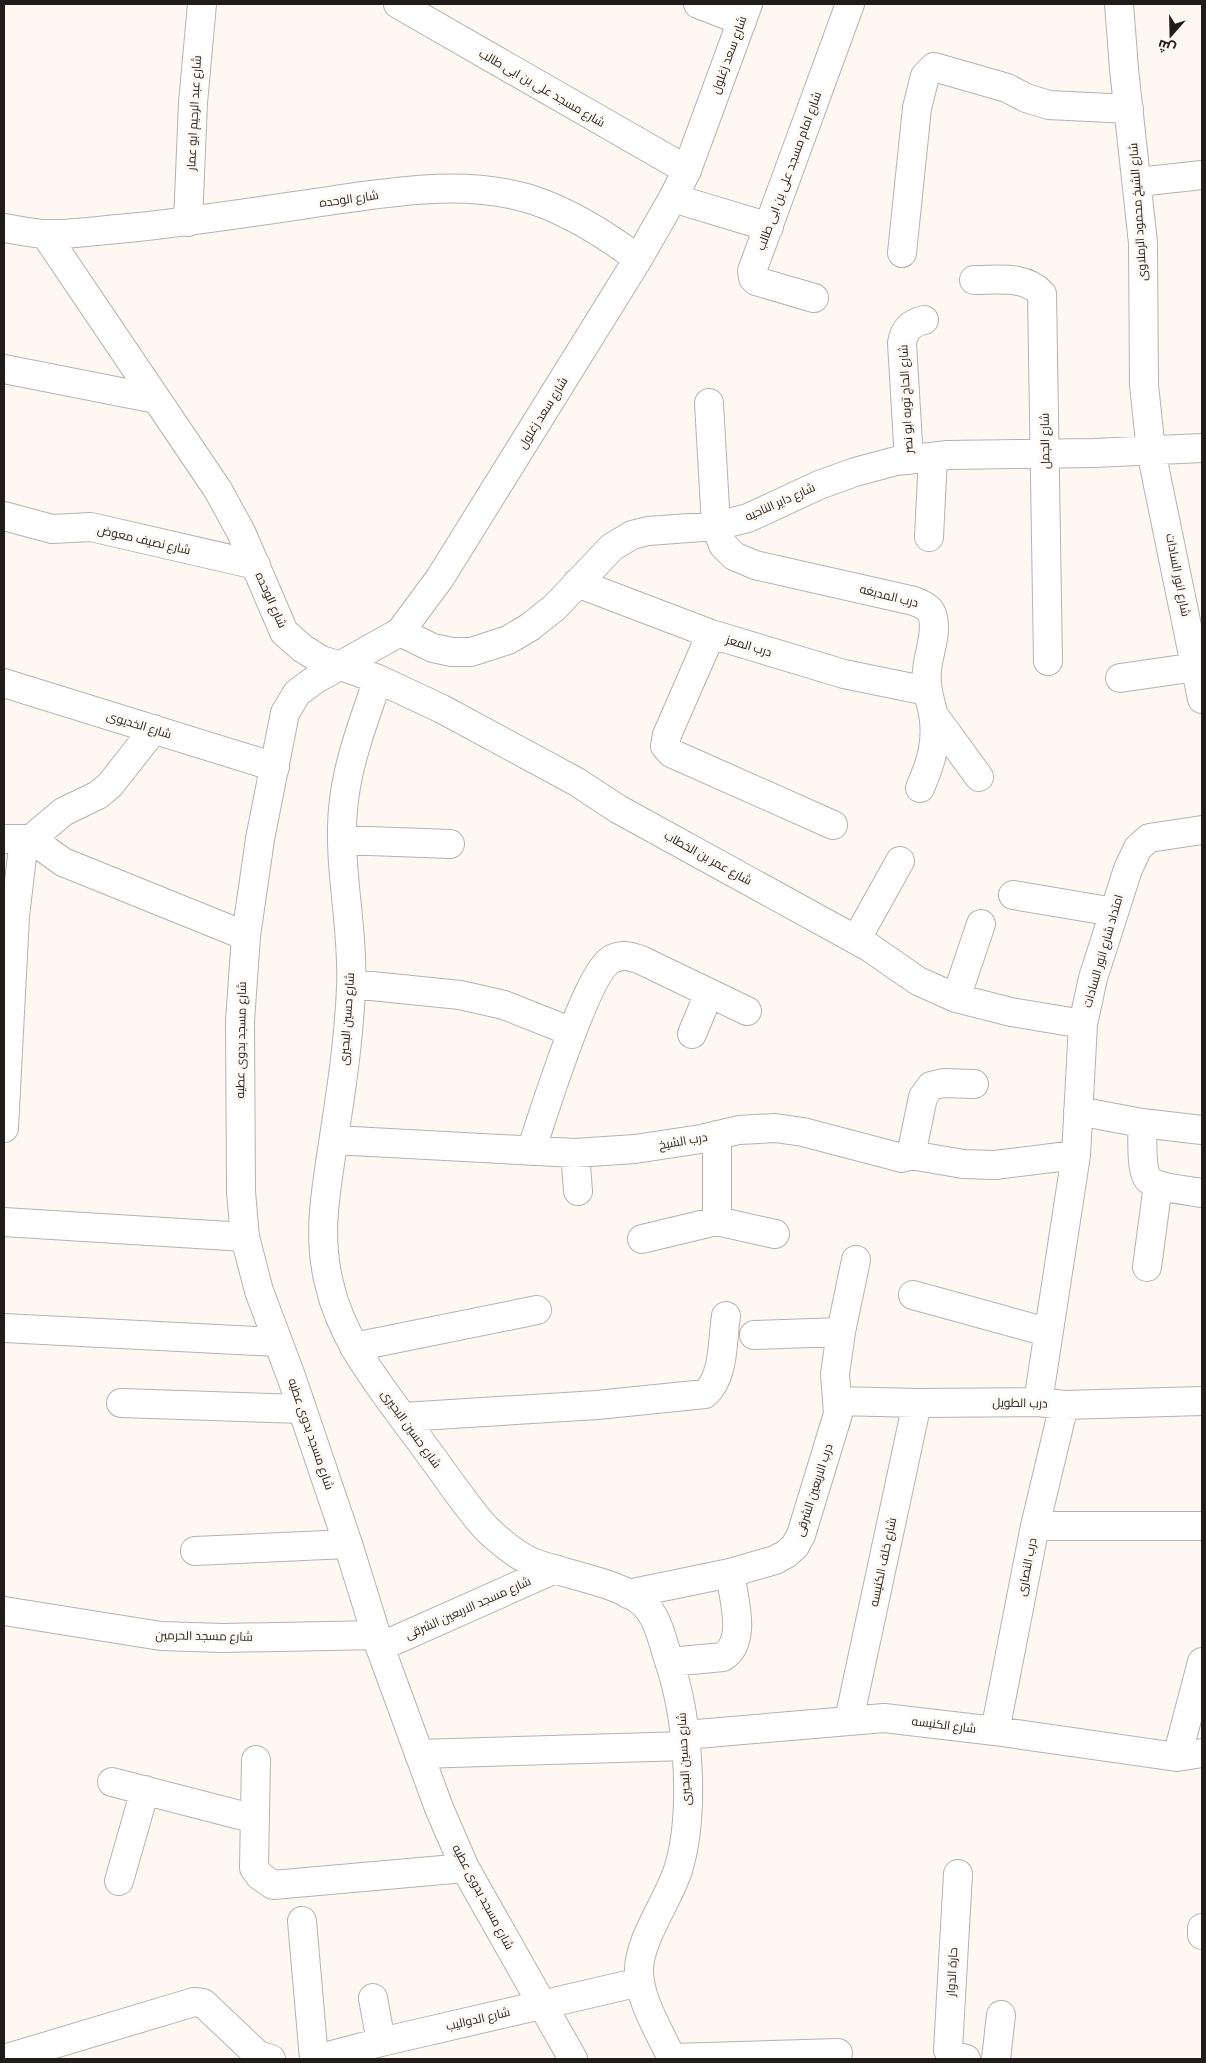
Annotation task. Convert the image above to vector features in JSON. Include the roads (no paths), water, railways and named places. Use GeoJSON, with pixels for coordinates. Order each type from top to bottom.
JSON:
{"type":"FeatureCollection","features":[{"type":"Feature","properties":{"kind":"street","name":"شارع عبد الرحيم ابو عمار"},"geometry":{"type":"LineString","coordinates":[[188,222],[193,103],[202,4]]}},
{"type":"Feature","properties":{"kind":"street","name":"شارع مسجد على بن ابى طالب"},"geometry":{"type":"LineString","coordinates":[[398,4],[687,170]]}},
{"type":"Feature","properties":{"kind":"street"},"geometry":{"type":"LineString","coordinates":[[698,4],[745,12]]}},
{"type":"Feature","properties":{"kind":"street","name":"شارع امام مسجد على بن ابى طالب"},"geometry":{"type":"LineString","coordinates":[[814,298],[759,282],[753,278],[752,271],[850,4]]}},
{"type":"Feature","properties":{"kind":"street","name":"شارع الشيخ محمود الرملاوى"},"geometry":{"type":"LineString","coordinates":[[1119,4],[1143,243],[1144,386],[1152,451]]}},
{"type":"Feature","properties":{"kind":"street","name":"شارع سعد زغلول"},"geometry":{"type":"LineString","coordinates":[[275,767],[285,713],[297,693],[400,632],[440,578],[638,259],[673,198],[687,170],[745,12]]}},
{"type":"Feature","properties":{"kind":"street"},"geometry":{"type":"LineString","coordinates":[[902,254],[917,108],[925,76],[934,67],[1007,88],[1026,98],[1050,105],[1129,109]]}},
{"type":"Feature","properties":{"kind":"street"},"geometry":{"type":"LineString","coordinates":[[1138,182],[1202,175]]}},
{"type":"Feature","properties":{"kind":"street","name":"شارع الوحده"},"geometry":{"type":"LineString","coordinates":[[4,228],[45,234],[188,222],[360,197],[447,187],[488,190],[529,199],[569,214],[605,234],[638,259]]}},
{"type":"Feature","properties":{"kind":"street"},"geometry":{"type":"LineString","coordinates":[[673,198],[769,226]]}},
{"type":"Feature","properties":{"kind":"street","name":"شارع الوحده"},"geometry":{"type":"LineString","coordinates":[[45,234],[218,490],[241,532],[284,632],[321,660],[341,666]]}},
{"type":"Feature","properties":{"kind":"street","name":"شارع الجمل"},"geometry":{"type":"LineString","coordinates":[[974,280],[1018,280],[1035,286],[1042,294],[1048,661]]}},
{"type":"Feature","properties":{"kind":"street","name":"شارع الحاج توبه ابو نصر"},"geometry":{"type":"LineString","coordinates":[[924,320],[917,322],[906,330],[902,343],[921,458],[929,537]]}},
{"type":"Feature","properties":{"kind":"street"},"geometry":{"type":"LineString","coordinates":[[4,368],[156,400]]}},
{"type":"Feature","properties":{"kind":"street"},"geometry":{"type":"LineString","coordinates":[[709,403],[716,526]]}},
{"type":"Feature","properties":{"kind":"street","name":"شارع داير الناحيه"},"geometry":{"type":"LineString","coordinates":[[400,632],[433,648],[452,652],[471,652],[508,640],[530,627],[554,607],[612,547],[632,535],[648,530],[716,526],[748,518],[819,485],[855,472],[921,458],[1202,448]]}},
{"type":"Feature","properties":{"kind":"street","name":"شارع انور السادات"},"geometry":{"type":"LineString","coordinates":[[1152,451],[1202,699]]}},
{"type":"Feature","properties":{"kind":"street","name":"شارع نصيف معوض"},"geometry":{"type":"LineString","coordinates":[[4,516],[52,529],[91,528],[256,566]]}},
{"type":"Feature","properties":{"kind":"street","name":"درب المدبغه"},"geometry":{"type":"LineString","coordinates":[[716,526],[723,545],[734,556],[755,565],[914,601],[927,606],[933,616],[934,629],[926,672],[936,739],[932,761],[920,788]]}},
{"type":"Feature","properties":{"kind":"street","name":"درب المعز"},"geometry":{"type":"LineString","coordinates":[[577,583],[711,634],[930,702]]}},
{"type":"Feature","properties":{"kind":"street"},"geometry":{"type":"LineString","coordinates":[[711,634],[664,746],[671,753],[833,825]]}},
{"type":"Feature","properties":{"kind":"street","name":"شارع عمر بن الخطاب"},"geometry":{"type":"LineString","coordinates":[[341,666],[378,679],[442,709],[577,782],[618,809],[856,940],[918,981],[956,998],[1011,1012],[1083,1024]]}},
{"type":"Feature","properties":{"kind":"street"},"geometry":{"type":"LineString","coordinates":[[1120,678],[1196,667]]}},
{"type":"Feature","properties":{"kind":"street","name":"شارع حسين البحيرى"},"geometry":{"type":"LineString","coordinates":[[378,679],[360,733],[343,802],[342,840],[351,943],[352,984],[348,1041],[322,1218],[324,1252],[329,1284],[340,1316],[354,1347],[402,1417],[486,1529],[510,1550],[532,1562],[600,1582],[642,1602],[650,1611],[670,1662],[681,1702],[685,1741],[687,1803],[683,1847],[677,1871],[643,1948],[639,1967],[640,1982],[645,2000],[672,2059]]}},
{"type":"Feature","properties":{"kind":"street","name":"شارع الخديوى"},"geometry":{"type":"LineString","coordinates":[[4,683],[275,767]]}},
{"type":"Feature","properties":{"kind":"street"},"geometry":{"type":"LineString","coordinates":[[930,702],[979,777]]}},
{"type":"Feature","properties":{"kind":"street"},"geometry":{"type":"LineString","coordinates":[[4,1128],[15,916],[22,853],[31,839],[62,812],[98,795],[110,785],[154,729]]}},
{"type":"Feature","properties":{"kind":"street","name":"شارع مسجد بدوى عطيه"},"geometry":{"type":"LineString","coordinates":[[275,767],[260,839],[246,936],[240,1021],[241,1192],[245,1236],[258,1290],[302,1409],[379,1641],[439,1808],[465,1868],[573,2059]]}},
{"type":"Feature","properties":{"kind":"street","name":"امتداد شارع انور السادات"},"geometry":{"type":"LineString","coordinates":[[1051,1403],[1047,1332],[1060,1265],[1076,1156],[1083,1024],[1087,999],[1128,869],[1138,848],[1149,838],[1165,834],[1202,830]]}},
{"type":"Feature","properties":{"kind":"street"},"geometry":{"type":"LineString","coordinates":[[4,839],[31,839],[63,862],[246,936]]}},
{"type":"Feature","properties":{"kind":"street"},"geometry":{"type":"LineString","coordinates":[[342,840],[450,844]]}},
{"type":"Feature","properties":{"kind":"street"},"geometry":{"type":"LineString","coordinates":[[856,940],[900,861]]}},
{"type":"Feature","properties":{"kind":"street"},"geometry":{"type":"LineString","coordinates":[[1012,895],[1114,912]]}},
{"type":"Feature","properties":{"kind":"street"},"geometry":{"type":"LineString","coordinates":[[956,998],[981,924]]}},
{"type":"Feature","properties":{"kind":"street"},"geometry":{"type":"LineString","coordinates":[[531,1151],[572,1032],[593,981],[610,960],[625,955],[747,1011]]}},
{"type":"Feature","properties":{"kind":"street"},"geometry":{"type":"LineString","coordinates":[[352,984],[460,995],[504,1005],[572,1032]]}},
{"type":"Feature","properties":{"kind":"street"},"geometry":{"type":"LineString","coordinates":[[692,1034],[708,993]]}},
{"type":"Feature","properties":{"kind":"street"},"geometry":{"type":"LineString","coordinates":[[974,1084],[931,1086],[923,1097],[911,1155],[963,1164],[995,1165],[1076,1156]]}},
{"type":"Feature","properties":{"kind":"street"},"geometry":{"type":"LineString","coordinates":[[1078,1112],[1142,1123],[1202,1130]]}},
{"type":"Feature","properties":{"kind":"street"},"geometry":{"type":"LineString","coordinates":[[1142,1123],[1143,1171],[1148,1180],[1158,1185],[1202,1192]]}},
{"type":"Feature","properties":{"kind":"street","name":"درب الشيخ"},"geometry":{"type":"LineString","coordinates":[[334,1140],[575,1153],[635,1149],[738,1130],[775,1128],[803,1132],[902,1158],[911,1155]]}},
{"type":"Feature","properties":{"kind":"street"},"geometry":{"type":"LineString","coordinates":[[717,1135],[717,1221]]}},
{"type":"Feature","properties":{"kind":"street"},"geometry":{"type":"LineString","coordinates":[[575,1153],[578,1191]]}},
{"type":"Feature","properties":{"kind":"street"},"geometry":{"type":"LineString","coordinates":[[1147,1267],[1158,1185]]}},
{"type":"Feature","properties":{"kind":"street"},"geometry":{"type":"LineString","coordinates":[[642,1240],[717,1221],[775,1234]]}},
{"type":"Feature","properties":{"kind":"street"},"geometry":{"type":"LineString","coordinates":[[4,1222],[245,1236]]}},
{"type":"Feature","properties":{"kind":"street","name":"درب الاربعين الشرقى"},"geometry":{"type":"LineString","coordinates":[[628,1594],[730,1573],[775,1560],[795,1546],[801,1535],[838,1414],[835,1374],[841,1332],[856,1260]]}},
{"type":"Feature","properties":{"kind":"street"},"geometry":{"type":"LineString","coordinates":[[914,1295],[1047,1332]]}},
{"type":"Feature","properties":{"kind":"street"},"geometry":{"type":"LineString","coordinates":[[354,1347],[537,1310]]}},
{"type":"Feature","properties":{"kind":"street"},"geometry":{"type":"LineString","coordinates":[[402,1417],[597,1405],[705,1394],[713,1388],[718,1374],[726,1316]]}},
{"type":"Feature","properties":{"kind":"street"},"geometry":{"type":"LineString","coordinates":[[4,1328],[277,1342]]}},
{"type":"Feature","properties":{"kind":"street"},"geometry":{"type":"LineString","coordinates":[[754,1335],[841,1332]]}},
{"type":"Feature","properties":{"kind":"street","name":"درب الطويل"},"geometry":{"type":"LineString","coordinates":[[838,1401],[917,1403],[1202,1401]]}},
{"type":"Feature","properties":{"kind":"street"},"geometry":{"type":"LineString","coordinates":[[121,1403],[302,1409]]}},
{"type":"Feature","properties":{"kind":"street","name":"شارع خلف الكنيسه"},"geometry":{"type":"LineString","coordinates":[[849,1720],[917,1403]]}},
{"type":"Feature","properties":{"kind":"street","name":"درب النصارى"},"geometry":{"type":"LineString","coordinates":[[995,1731],[1035,1526],[1051,1403]]}},
{"type":"Feature","properties":{"kind":"street"},"geometry":{"type":"LineString","coordinates":[[1035,1526],[1202,1526]]}},
{"type":"Feature","properties":{"kind":"street"},"geometry":{"type":"LineString","coordinates":[[195,1551],[348,1544]]}},
{"type":"Feature","properties":{"kind":"street","name":"شارع مسجد الاربعين الشرقى"},"geometry":{"type":"LineString","coordinates":[[379,1641],[555,1569]]}},
{"type":"Feature","properties":{"kind":"street"},"geometry":{"type":"LineString","coordinates":[[670,1662],[723,1656],[730,1652],[737,1637],[730,1573]]}},
{"type":"Feature","properties":{"kind":"street","name":"شارع مسجد الحرمين"},"geometry":{"type":"LineString","coordinates":[[4,1611],[161,1636],[379,1641]]}},
{"type":"Feature","properties":{"kind":"street"},"geometry":{"type":"LineString","coordinates":[[1190,1755],[1202,1662]]}},
{"type":"Feature","properties":{"kind":"street","name":"شارع الكنيسه"},"geometry":{"type":"LineString","coordinates":[[419,1754],[685,1741],[849,1720],[884,1718],[1190,1755]]}},
{"type":"Feature","properties":{"kind":"street"},"geometry":{"type":"LineString","coordinates":[[256,1760],[254,1868],[260,1876],[273,1885],[465,1868]]}},
{"type":"Feature","properties":{"kind":"street"},"geometry":{"type":"LineString","coordinates":[[112,1782],[255,1819]]}},
{"type":"Feature","properties":{"kind":"street"},"geometry":{"type":"LineString","coordinates":[[119,1881],[145,1790]]}},
{"type":"Feature","properties":{"kind":"street","name":"حارة الدوار"},"geometry":{"type":"LineString","coordinates":[[958,1874],[948,2050],[955,2056],[966,2059]]}},
{"type":"Feature","properties":{"kind":"street"},"geometry":{"type":"LineString","coordinates":[[302,1921],[316,2059]]}},
{"type":"Feature","properties":{"kind":"street"},"geometry":{"type":"LineString","coordinates":[[1202,1928],[1202,1934]]}},
{"type":"Feature","properties":{"kind":"street","name":"شارع الدواليب"},"geometry":{"type":"LineString","coordinates":[[316,2059],[381,2042],[640,1982]]}},
{"type":"Feature","properties":{"kind":"street"},"geometry":{"type":"LineString","coordinates":[[373,1998],[381,2042]]}},
{"type":"Feature","properties":{"kind":"street"},"geometry":{"type":"LineString","coordinates":[[4,2059],[194,2002],[203,2003],[258,2054],[271,2059]]}},
{"type":"Feature","properties":{"kind":"street"},"geometry":{"type":"LineString","coordinates":[[996,2059],[1000,2016]]}},
{"type":"Feature","properties":{"kind":"street"},"geometry":{"type":"LineString","coordinates":[[672,2059],[838,2053]]}}]}
